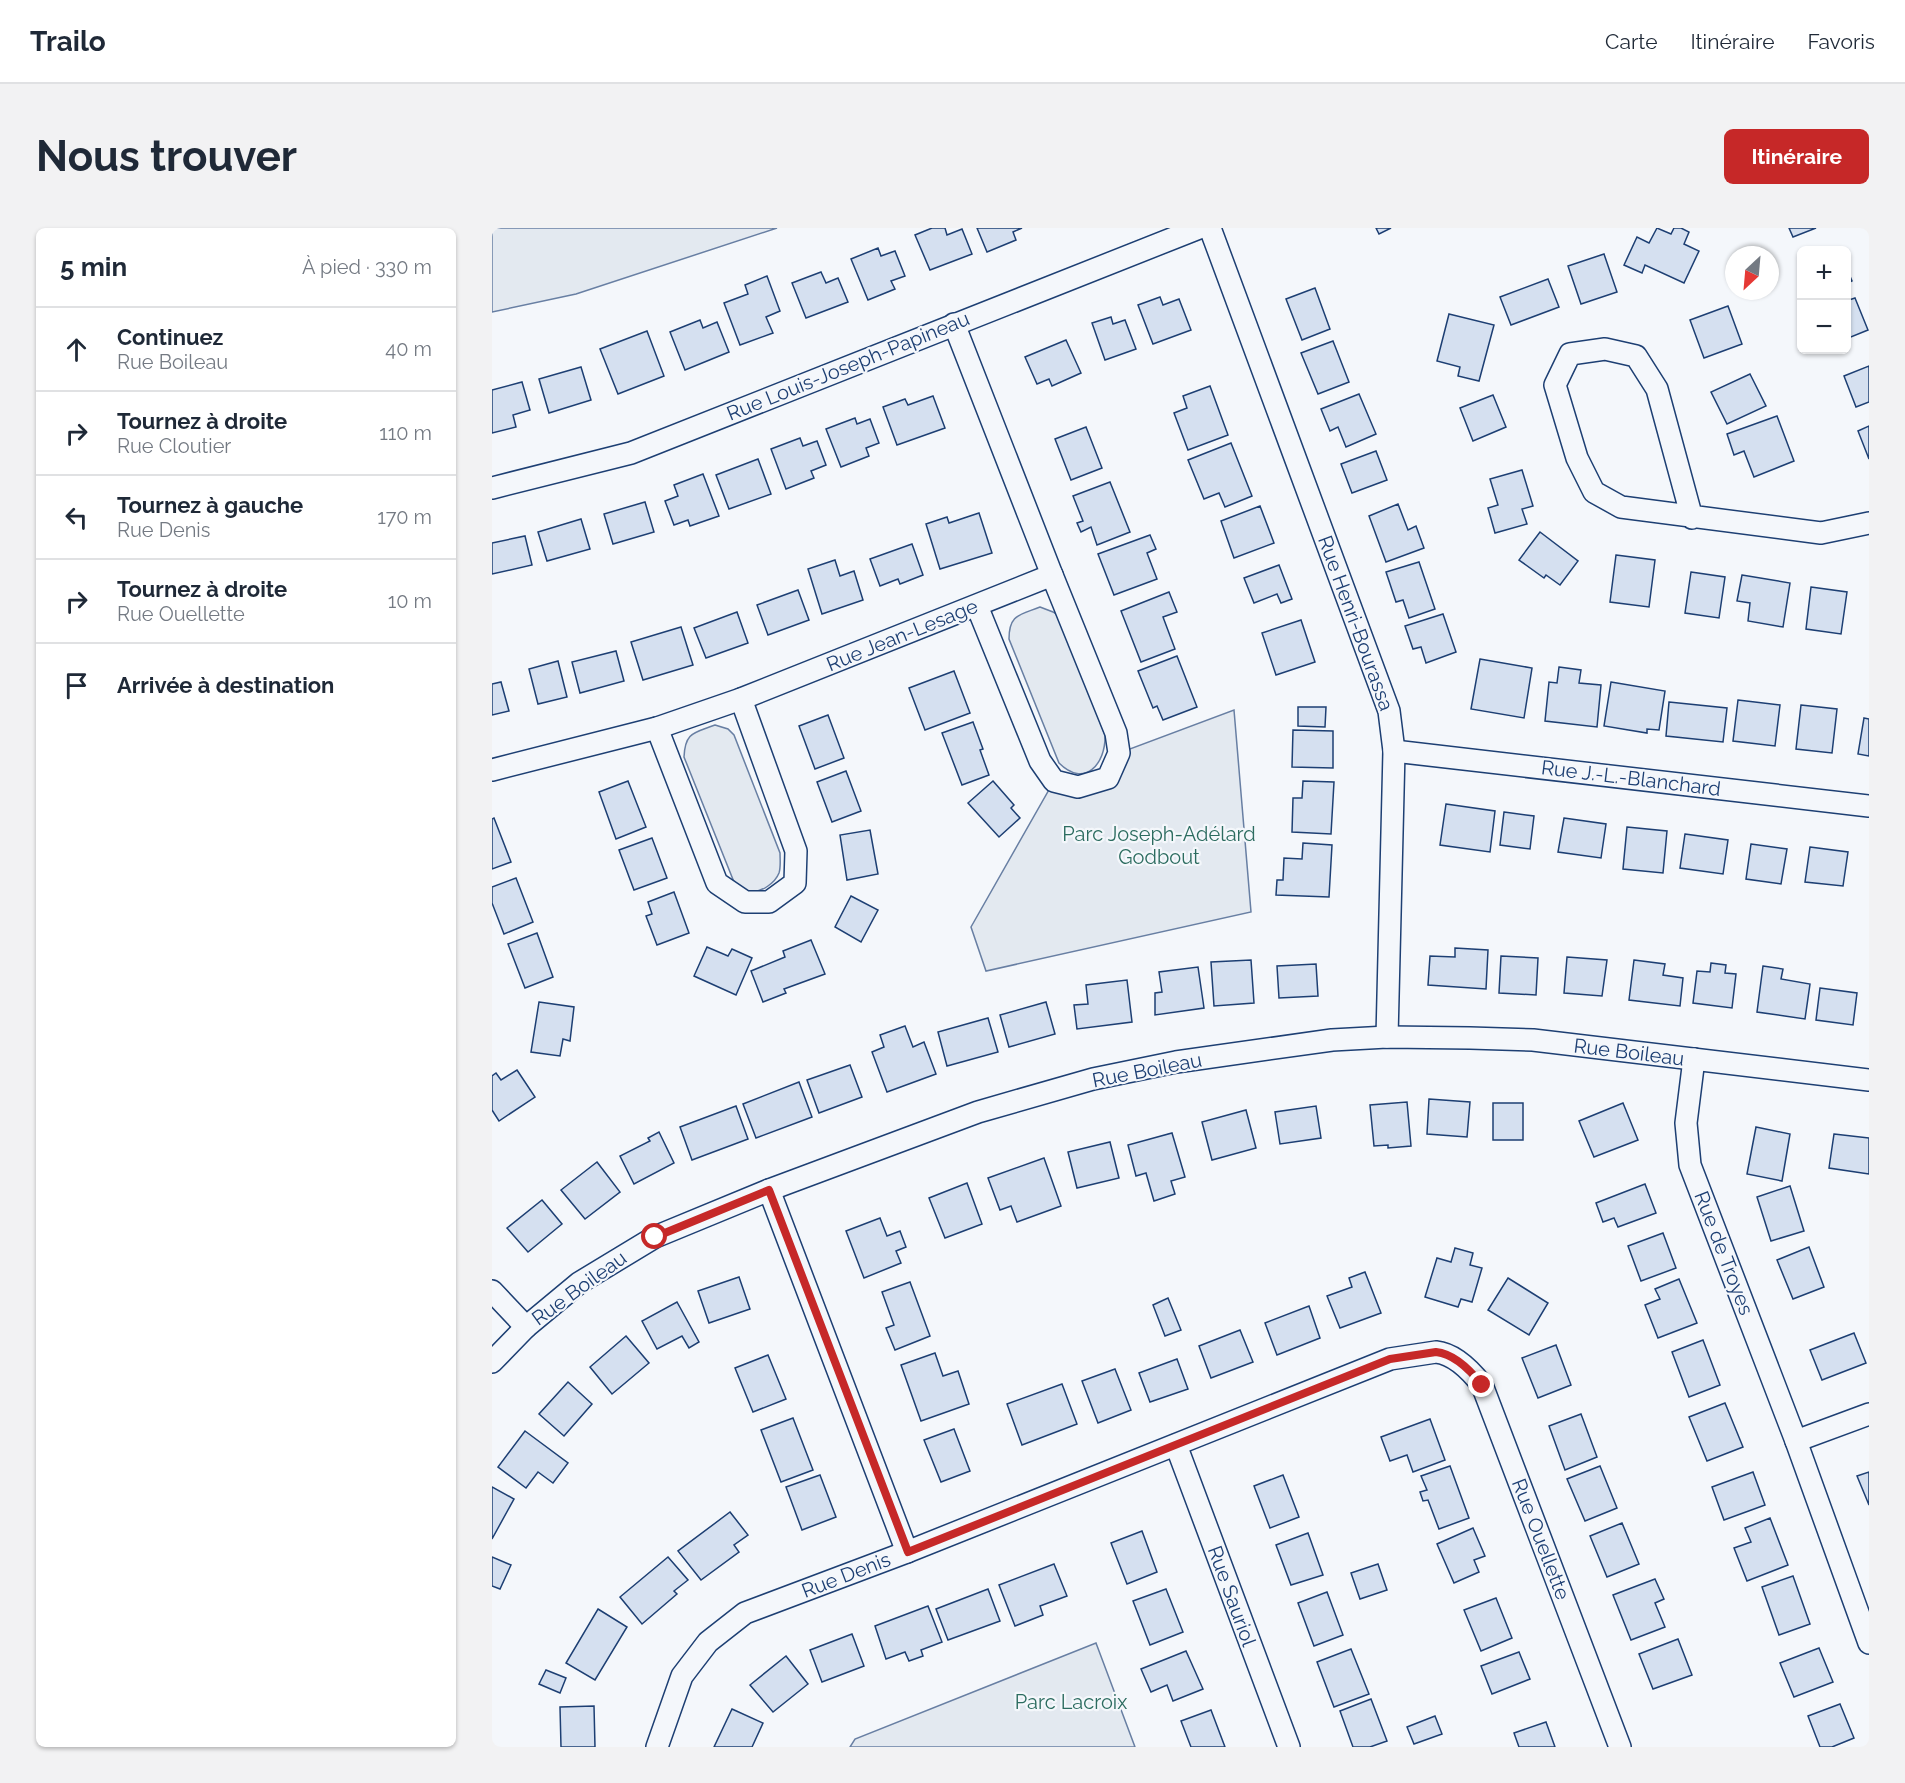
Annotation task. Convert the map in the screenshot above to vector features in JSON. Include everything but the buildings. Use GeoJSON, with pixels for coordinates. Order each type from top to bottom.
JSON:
{"type":"FeatureCollection","features":[{"type":"Feature","properties":{"kind":"street","name":"Rue Louis-Joseph-Papineau"},"geometry":{"type":"LineString","coordinates":[[492,488],[632,453],[1199,228]]}},
{"type":"Feature","properties":{"kind":"street","name":"Rue Henri-Bourassa"},"geometry":{"type":"LineString","coordinates":[[1210,228],[1389,711],[1394,751],[1387,1037]]}},
{"type":"Feature","properties":{"kind":"street"},"geometry":{"type":"LineString","coordinates":[[954,324],[1116,733],[1119,753],[1108,778],[1078,787],[1054,781],[1040,761],[977,606]]}},
{"type":"Feature","properties":{"kind":"street"},"geometry":{"type":"LineString","coordinates":[[1692,518],[1657,389],[1636,356],[1605,349],[1570,354],[1555,385],[1577,458],[1594,492],[1621,507],[1692,518],[1821,533],[1869,523]]}},
{"type":"Feature","properties":{"kind":"street","name":"Rue Jean-Lesage"},"geometry":{"type":"LineString","coordinates":[[492,770],[657,728],[741,699],[1052,575]]}},
{"type":"Feature","properties":{"kind":"street"},"geometry":{"type":"LineString","coordinates":[[657,728],[717,883],[745,902],[769,903],[795,883],[796,851],[741,699]]}},
{"type":"Feature","properties":{"kind":"street","name":"Rue J.-L.-Blanchard"},"geometry":{"type":"LineString","coordinates":[[1394,751],[1869,806]]}},
{"type":"Feature","properties":{"kind":"street","name":"Rue Boileau"},"geometry":{"type":"LineString","coordinates":[[492,1362],[526,1327],[579,1283],[655,1237],[769,1190],[978,1112],[1093,1079],[1176,1062],[1332,1040],[1387,1037],[1533,1040],[1869,1080]]}},
{"type":"Feature","properties":{"kind":"street","name":"Rue de Troyes"},"geometry":{"type":"LineString","coordinates":[[1694,1059],[1686,1122],[1690,1165],[1796,1441],[1869,1643]]}},
{"type":"Feature","properties":{"kind":"street"},"geometry":{"type":"LineString","coordinates":[[769,1190],[908,1552]]}},
{"type":"Feature","properties":{"kind":"street"},"geometry":{"type":"LineString","coordinates":[[492,1291],[526,1327]]}},
{"type":"Feature","properties":{"kind":"street","name":"Rue Denis"},"geometry":{"type":"LineString","coordinates":[[657,1747],[682,1676],[708,1642],[745,1613],[908,1552],[1390,1359],[1436,1352]]}},
{"type":"Feature","properties":{"kind":"street","name":"Rue Ouellette"},"geometry":{"type":"LineString","coordinates":[[1436,1352],[1443,1353],[1471,1370],[1482,1385],[1620,1747]]}},
{"type":"Feature","properties":{"kind":"street"},"geometry":{"type":"LineString","coordinates":[[1796,1441],[1869,1414]]}},
{"type":"Feature","properties":{"kind":"street","name":"Rue Sauriol"},"geometry":{"type":"LineString","coordinates":[[1176,1445],[1288,1747]]}},
{"type":"Feature","properties":{"kind":"green space"},"geometry":{"type":"Polygon","coordinates":[[[492,228],[777,228],[576,294],[492,312],[492,228]]]}},
{"type":"Feature","properties":{"kind":"green space"},"geometry":{"type":"Polygon","coordinates":[[[1040,607],[1059,616],[1105,735],[1102,756],[1092,770],[1085,773],[1068,770],[1059,763],[1009,639],[1014,620],[1021,614],[1040,607]]]}},
{"type":"Feature","properties":{"kind":"green space","name":"Parc Joseph-Adélard Godbout"},"geometry":{"type":"Polygon","coordinates":[[[1234,710],[1251,912],[986,971],[971,927],[1054,781],[1108,778],[1119,753],[1234,710]]]}},
{"type":"Feature","properties":{"kind":"green space"},"geometry":{"type":"Polygon","coordinates":[[[715,725],[728,729],[734,735],[780,853],[780,868],[777,877],[768,886],[755,892],[746,891],[734,882],[684,757],[689,738],[696,732],[715,725]]]}},
{"type":"Feature","properties":{"kind":"green space","name":"Parc Lacroix"},"geometry":{"type":"Polygon","coordinates":[[[1096,1643],[1135,1747],[850,1747],[855,1739],[1096,1643]]]}},
{"type":"Feature","properties":{"kind":"route"},"geometry":{"type":"LineString","coordinates":[[655,1237],[769,1190],[908,1552],[1390,1359],[1443,1353],[1471,1370],[1482,1385]]}}]}
